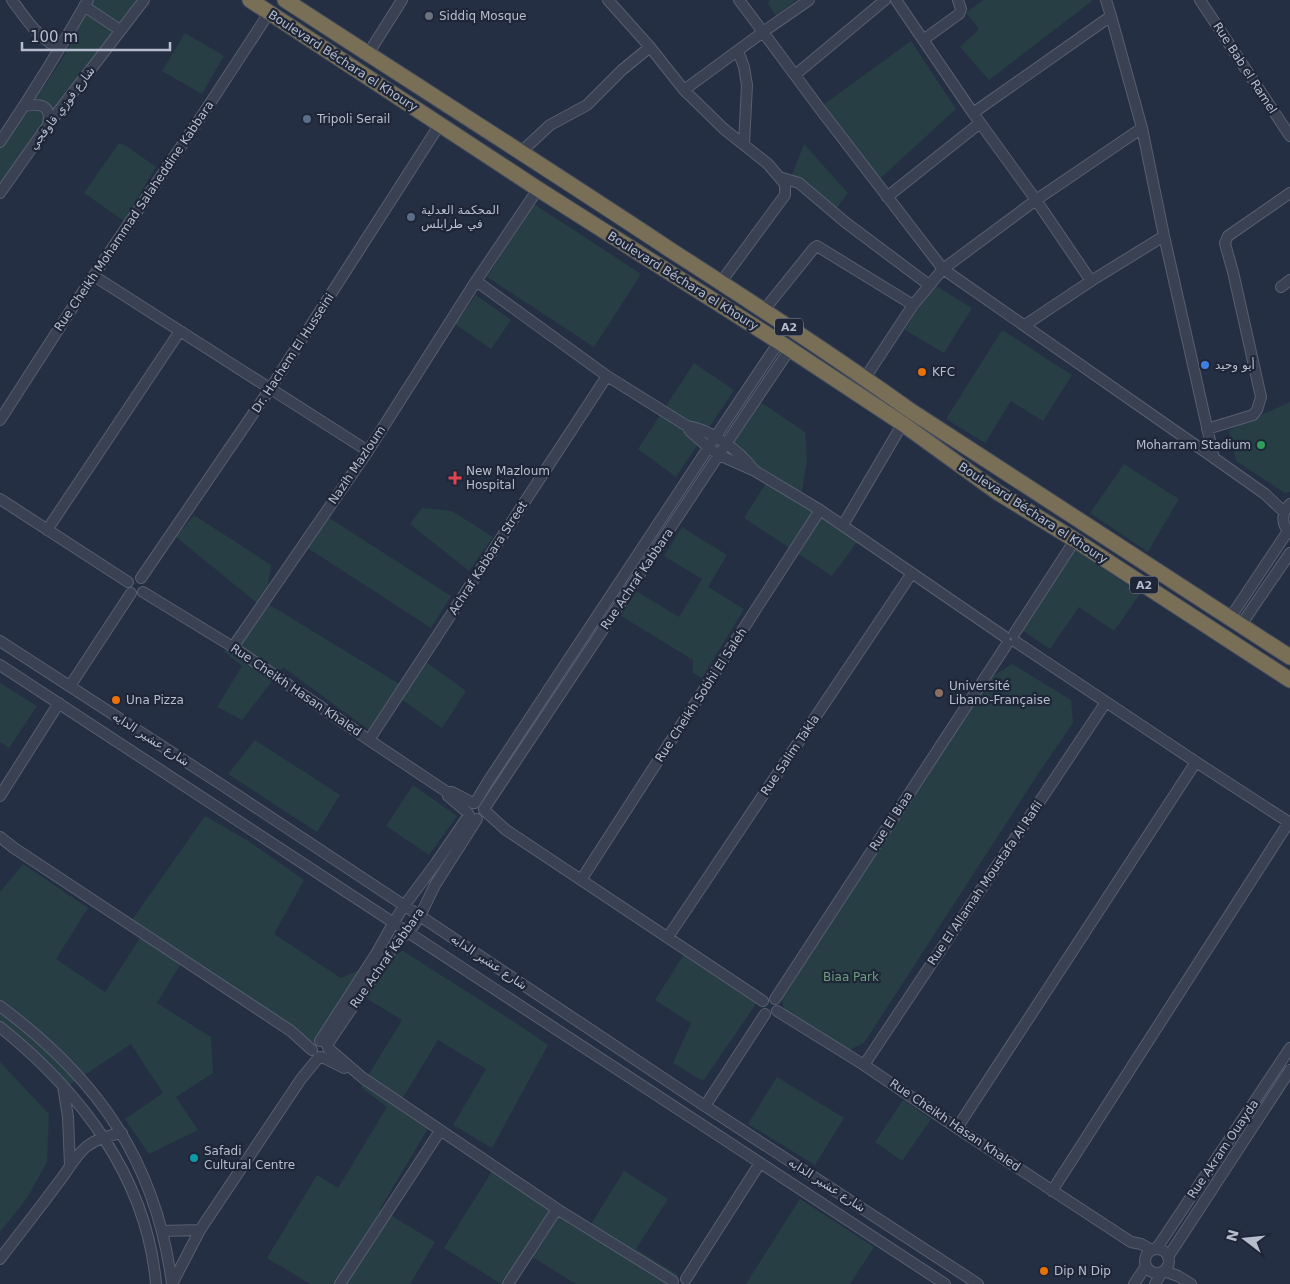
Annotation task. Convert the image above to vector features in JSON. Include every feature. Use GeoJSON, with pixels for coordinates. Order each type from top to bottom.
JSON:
{"type":"FeatureCollection","features":[{"type":"Feature","properties":{"kind":"highway","name":"Boulevard Béchara el Khoury"},"geometry":{"type":"LineString","coordinates":[[250,0],[538,189],[785,346],[907,418],[1290,657]]}},
{"type":"Feature","properties":{"kind":"highway","name":"Boulevard Béchara el Khoury"},"geometry":{"type":"LineString","coordinates":[[285,0],[764,310],[865,378],[907,418],[997,492],[1075,540],[1290,680]]}},
{"type":"Feature","properties":{"kind":"street"},"geometry":{"type":"LineString","coordinates":[[12,0],[30,25],[45,40],[60,49]]}},
{"type":"Feature","properties":{"kind":"street","name":"شارع فوزي قاوقجي"},"geometry":{"type":"LineString","coordinates":[[0,193],[48,125],[144,0]]}},
{"type":"Feature","properties":{"kind":"street"},"geometry":{"type":"LineString","coordinates":[[368,54],[402,0]]}},
{"type":"Feature","properties":{"kind":"street"},"geometry":{"type":"LineString","coordinates":[[608,0],[650,47],[684,90],[724,129],[768,164],[785,184],[785,195],[720,282]]}},
{"type":"Feature","properties":{"kind":"street"},"geometry":{"type":"LineString","coordinates":[[739,0],[943,269],[1265,494],[1288,506],[1283,522],[1289,532],[1235,621]]}},
{"type":"Feature","properties":{"kind":"street"},"geometry":{"type":"LineString","coordinates":[[684,90],[809,0]]}},
{"type":"Feature","properties":{"kind":"street"},"geometry":{"type":"LineString","coordinates":[[795,75],[885,0]]}},
{"type":"Feature","properties":{"kind":"street"},"geometry":{"type":"LineString","coordinates":[[896,0],[1091,281]]}},
{"type":"Feature","properties":{"kind":"street"},"geometry":{"type":"LineString","coordinates":[[922,40],[959,14],[961,9],[958,0]]}},
{"type":"Feature","properties":{"kind":"street"},"geometry":{"type":"LineString","coordinates":[[1106,0],[1142,128],[1164,236],[1214,458]]}},
{"type":"Feature","properties":{"kind":"street","name":"Rue Bab el Ramel"},"geometry":{"type":"LineString","coordinates":[[1200,0],[1290,136]]}},
{"type":"Feature","properties":{"kind":"street"},"geometry":{"type":"LineString","coordinates":[[0,141],[60,49],[86,3],[120,30]]}},
{"type":"Feature","properties":{"kind":"street","name":"Rue Cheikh Mohammad Salaheddine Kabbara"},"geometry":{"type":"LineString","coordinates":[[1,416],[269,13]]}},
{"type":"Feature","properties":{"kind":"street"},"geometry":{"type":"LineString","coordinates":[[973,113],[1111,16]]}},
{"type":"Feature","properties":{"kind":"street"},"geometry":{"type":"LineString","coordinates":[[521,152],[550,125],[587,105],[622,70],[650,47]]}},
{"type":"Feature","properties":{"kind":"street"},"geometry":{"type":"LineString","coordinates":[[738,51],[744,67],[747,85],[744,144]]}},
{"type":"Feature","properties":{"kind":"street"},"geometry":{"type":"LineString","coordinates":[[24,106],[36,104],[45,108],[49,114],[48,125]]}},
{"type":"Feature","properties":{"kind":"street"},"geometry":{"type":"LineString","coordinates":[[887,197],[980,123]]}},
{"type":"Feature","properties":{"kind":"street","name":"Dr. Hachem El Husseini"},"geometry":{"type":"LineString","coordinates":[[141,578],[270,389],[440,124]]}},
{"type":"Feature","properties":{"kind":"street"},"geometry":{"type":"LineString","coordinates":[[865,378],[913,305],[943,269],[1036,200],[1142,128]]}},
{"type":"Feature","properties":{"kind":"street"},"geometry":{"type":"LineString","coordinates":[[778,176],[799,183],[845,222],[929,285]]}},
{"type":"Feature","properties":{"kind":"street","name":"Nazih Mazloum"},"geometry":{"type":"LineString","coordinates":[[234,647],[368,450],[476,281],[538,189]]}},
{"type":"Feature","properties":{"kind":"street"},"geometry":{"type":"LineString","coordinates":[[1207,428],[1253,415],[1257,410],[1261,397],[1226,247],[1226,239],[1290,193]]}},
{"type":"Feature","properties":{"kind":"street"},"geometry":{"type":"LineString","coordinates":[[1025,325],[1164,236]]}},
{"type":"Feature","properties":{"kind":"street"},"geometry":{"type":"LineString","coordinates":[[764,310],[817,246],[913,305]]}},
{"type":"Feature","properties":{"kind":"street"},"geometry":{"type":"LineString","coordinates":[[94,276],[368,450]]}},
{"type":"Feature","properties":{"kind":"street"},"geometry":{"type":"LineString","coordinates":[[1281,287],[1290,280]]}},
{"type":"Feature","properties":{"kind":"street"},"geometry":{"type":"LineString","coordinates":[[476,281],[607,376],[687,426],[716,436],[755,471]]}},
{"type":"Feature","properties":{"kind":"street"},"geometry":{"type":"LineString","coordinates":[[48,530],[180,331]]}},
{"type":"Feature","properties":{"kind":"street","name":"Rue Achraf Kabbara"},"geometry":{"type":"LineString","coordinates":[[320,1049],[400,939],[409,932],[420,916],[476,811],[487,783],[708,447],[785,346]]}},
{"type":"Feature","properties":{"kind":"street","name":"Rue Achraf Kabbara"},"geometry":{"type":"LineString","coordinates":[[172,1284],[200,1230],[320,1049],[404,906],[476,811],[719,455],[785,346]]}},
{"type":"Feature","properties":{"kind":"street","name":"Achraf Kabbara Street"},"geometry":{"type":"LineString","coordinates":[[369,740],[607,376]]}},
{"type":"Feature","properties":{"kind":"street"},"geometry":{"type":"LineString","coordinates":[[843,525],[907,418]]}},
{"type":"Feature","properties":{"kind":"street"},"geometry":{"type":"LineString","coordinates":[[687,426],[690,431],[719,455],[755,471],[820,510],[912,574],[1289,823],[1052,1191]]}},
{"type":"Feature","properties":{"kind":"street"},"geometry":{"type":"LineString","coordinates":[[0,499],[128,582]]}},
{"type":"Feature","properties":{"kind":"street","name":"Rue Cheikh Sobhi El Saleh"},"geometry":{"type":"LineString","coordinates":[[581,880],[820,510]]}},
{"type":"Feature","properties":{"kind":"street","name":"Rue El Biaa"},"geometry":{"type":"LineString","coordinates":[[775,999],[1075,540]]}},
{"type":"Feature","properties":{"kind":"street"},"geometry":{"type":"LineString","coordinates":[[1235,621],[1290,553]]}},
{"type":"Feature","properties":{"kind":"street","name":"Rue Salim Takla"},"geometry":{"type":"LineString","coordinates":[[668,937],[912,574]]}},
{"type":"Feature","properties":{"kind":"street"},"geometry":{"type":"LineString","coordinates":[[132,577],[141,578],[145,583],[143,592],[137,595],[131,593],[127,588],[128,582],[132,577]]}},
{"type":"Feature","properties":{"kind":"street","name":"Rue Cheikh Hasan Khaled"},"geometry":{"type":"LineString","coordinates":[[143,592],[234,647],[369,740],[447,792],[452,792],[476,811],[763,1001]]}},
{"type":"Feature","properties":{"kind":"street"},"geometry":{"type":"LineString","coordinates":[[70,686],[131,593]]}},
{"type":"Feature","properties":{"kind":"street","name":"شارع عشير الدايه"},"geometry":{"type":"LineString","coordinates":[[0,641],[978,1284]]}},
{"type":"Feature","properties":{"kind":"street","name":"شارع عشير الدايه"},"geometry":{"type":"LineString","coordinates":[[0,665],[945,1284]]}},
{"type":"Feature","properties":{"kind":"street","name":"Rue El Allamah Moustafa Al Rafii"},"geometry":{"type":"LineString","coordinates":[[864,1065],[1106,702]]}},
{"type":"Feature","properties":{"kind":"street"},"geometry":{"type":"LineString","coordinates":[[0,796],[59,703]]}},
{"type":"Feature","properties":{"kind":"street"},"geometry":{"type":"LineString","coordinates":[[957,1128],[1196,762]]}},
{"type":"Feature","properties":{"kind":"street"},"geometry":{"type":"LineString","coordinates":[[0,837],[557,1209],[673,1283],[679,1277],[687,1281],[760,1162]]}},
{"type":"Feature","properties":{"kind":"street"},"geometry":{"type":"LineString","coordinates":[[0,842],[14,848]]}},
{"type":"Feature","properties":{"kind":"street"},"geometry":{"type":"LineString","coordinates":[[770,997],[775,999],[779,1007],[777,1011],[770,1015],[765,1014],[761,1006],[763,1001],[770,997]]}},
{"type":"Feature","properties":{"kind":"street"},"geometry":{"type":"LineString","coordinates":[[0,1006],[36,1034],[75,1072],[101,1103],[122,1133],[151,1194],[167,1251],[172,1284]]}},
{"type":"Feature","properties":{"kind":"street","name":"Rue Cheikh Hasan Khaled"},"geometry":{"type":"LineString","coordinates":[[777,1011],[864,1065],[1131,1242],[1154,1250]]}},
{"type":"Feature","properties":{"kind":"street"},"geometry":{"type":"LineString","coordinates":[[705,1106],[765,1014]]}},
{"type":"Feature","properties":{"kind":"street"},"geometry":{"type":"LineString","coordinates":[[0,1027],[33,1056],[85,1110],[122,1166],[137,1200],[151,1248],[156,1284]]}},
{"type":"Feature","properties":{"kind":"street","name":"Rue Akram Ouayda"},"geometry":{"type":"LineString","coordinates":[[1154,1250],[1160,1245],[1290,1048]]}},
{"type":"Feature","properties":{"kind":"street","name":"Rue Akram Ouayda"},"geometry":{"type":"LineString","coordinates":[[1169,1259],[1290,1070]]}},
{"type":"Feature","properties":{"kind":"street"},"geometry":{"type":"LineString","coordinates":[[62,1085],[68,1117],[70,1166]]}},
{"type":"Feature","properties":{"kind":"street"},"geometry":{"type":"LineString","coordinates":[[340,1284],[440,1130]]}},
{"type":"Feature","properties":{"kind":"street"},"geometry":{"type":"LineString","coordinates":[[0,1259],[60,1182],[78,1155],[87,1146],[104,1138],[122,1133]]}},
{"type":"Feature","properties":{"kind":"street"},"geometry":{"type":"LineString","coordinates":[[508,1284],[557,1209]]}},
{"type":"Feature","properties":{"kind":"street"},"geometry":{"type":"LineString","coordinates":[[162,1231],[200,1230]]}},
{"type":"Feature","properties":{"kind":"street","name":"Rue Cheikh Hasan Khaled"},"geometry":{"type":"LineString","coordinates":[[1131,1242],[1146,1264]]}},
{"type":"Feature","properties":{"kind":"street"},"geometry":{"type":"LineString","coordinates":[[1134,1284],[1146,1264],[1149,1253],[1154,1250],[1163,1250],[1178,1276]]}},
{"type":"Feature","properties":{"kind":"street"},"geometry":{"type":"LineString","coordinates":[[1155,1284],[1166,1268],[1169,1259]]}},
{"type":"Feature","properties":{"kind":"street"},"geometry":{"type":"LineString","coordinates":[[1146,1264],[1154,1272],[1163,1271],[1178,1276],[1190,1284]]}},
{"type":"Feature","properties":{"kind":"green space"},"geometry":{"type":"Polygon","coordinates":[[[93,0],[148,0],[0,192],[0,143],[31,105],[61,61],[93,0]]]}},
{"type":"Feature","properties":{"kind":"green space"},"geometry":{"type":"Polygon","coordinates":[[[769,0],[796,0],[776,16],[768,4],[769,0]]]}},
{"type":"Feature","properties":{"kind":"green space"},"geometry":{"type":"Polygon","coordinates":[[[983,0],[1092,1],[989,80],[960,47],[979,29],[966,13],[983,0]]]}},
{"type":"Feature","properties":{"kind":"green space"},"geometry":{"type":"Polygon","coordinates":[[[185,33],[224,56],[202,94],[162,71],[185,33]]]}},
{"type":"Feature","properties":{"kind":"green space"},"geometry":{"type":"Polygon","coordinates":[[[911,41],[956,109],[875,183],[819,108],[911,41]]]}},
{"type":"Feature","properties":{"kind":"green space"},"geometry":{"type":"Polygon","coordinates":[[[119,143],[128,147],[156,167],[124,221],[84,193],[119,143]]]}},
{"type":"Feature","properties":{"kind":"green space"},"geometry":{"type":"Polygon","coordinates":[[[804,144],[848,193],[835,210],[792,175],[804,144]]]}},
{"type":"Feature","properties":{"kind":"green space"},"geometry":{"type":"Polygon","coordinates":[[[534,204],[641,274],[594,347],[487,277],[534,204]]]}},
{"type":"Feature","properties":{"kind":"green space"},"geometry":{"type":"Polygon","coordinates":[[[933,284],[972,308],[944,353],[905,330],[933,284]]]}},
{"type":"Feature","properties":{"kind":"green space"},"geometry":{"type":"Polygon","coordinates":[[[476,295],[511,320],[491,349],[455,324],[476,295]]]}},
{"type":"Feature","properties":{"kind":"green space"},"geometry":{"type":"Polygon","coordinates":[[[1002,330],[1072,375],[1043,421],[1011,401],[985,443],[946,419],[1002,330]]]}},
{"type":"Feature","properties":{"kind":"green space"},"geometry":{"type":"Polygon","coordinates":[[[694,363],[734,390],[676,477],[638,449],[694,363]]]}},
{"type":"Feature","properties":{"kind":"green space"},"geometry":{"type":"Polygon","coordinates":[[[750,395],[805,432],[807,460],[801,497],[857,542],[832,576],[744,518],[768,480],[719,446],[750,395]]]}},
{"type":"Feature","properties":{"kind":"green space","name":"Moharram Stadium"},"geometry":{"type":"Polygon","coordinates":[[[1290,402],[1290,492],[1285,493],[1236,461],[1229,430],[1290,402]]]}},
{"type":"Feature","properties":{"kind":"green space"},"geometry":{"type":"Polygon","coordinates":[[[1124,464],[1179,499],[1148,552],[1090,513],[1124,464]]]}},
{"type":"Feature","properties":{"kind":"green space"},"geometry":{"type":"Polygon","coordinates":[[[422,508],[452,511],[493,537],[469,571],[410,524],[422,508]]]}},
{"type":"Feature","properties":{"kind":"green space"},"geometry":{"type":"Polygon","coordinates":[[[323,514],[451,596],[431,628],[303,545],[323,514]]]}},
{"type":"Feature","properties":{"kind":"green space"},"geometry":{"type":"Polygon","coordinates":[[[194,515],[271,565],[265,602],[401,685],[422,659],[466,691],[442,728],[397,696],[369,730],[283,667],[242,720],[217,707],[242,666],[224,652],[258,604],[176,537],[194,515]]]}},
{"type":"Feature","properties":{"kind":"green space"},"geometry":{"type":"Polygon","coordinates":[[[682,527],[727,555],[708,587],[744,609],[702,678],[693,673],[693,660],[621,616],[636,591],[679,617],[702,579],[664,556],[682,527]]]}},
{"type":"Feature","properties":{"kind":"green space"},"geometry":{"type":"Polygon","coordinates":[[[1071,546],[1140,594],[1114,631],[1079,607],[1050,649],[1016,626],[1071,546]]]}},
{"type":"Feature","properties":{"kind":"green space","name":"Biaa Park"},"geometry":{"type":"Polygon","coordinates":[[[1012,664],[1071,700],[1073,723],[864,1043],[845,1052],[786,1017],[781,997],[990,678],[1012,664]]]}},
{"type":"Feature","properties":{"kind":"green space"},"geometry":{"type":"Polygon","coordinates":[[[0,683],[37,706],[9,748],[0,742],[0,683]]]}},
{"type":"Feature","properties":{"kind":"green space"},"geometry":{"type":"Polygon","coordinates":[[[255,740],[340,795],[317,832],[228,774],[255,740]]]}},
{"type":"Feature","properties":{"kind":"green space"},"geometry":{"type":"Polygon","coordinates":[[[413,785],[457,816],[429,855],[386,826],[413,785]]]}},
{"type":"Feature","properties":{"kind":"green space"},"geometry":{"type":"Polygon","coordinates":[[[205,816],[247,840],[304,880],[274,934],[341,978],[403,951],[548,1045],[492,1148],[453,1125],[486,1069],[438,1040],[401,1101],[433,1120],[380,1209],[435,1242],[410,1284],[310,1284],[267,1258],[317,1175],[338,1188],[387,1107],[361,1087],[402,1020],[356,992],[321,1048],[182,962],[157,1003],[211,1037],[213,1073],[176,1097],[198,1130],[149,1154],[125,1119],[163,1093],[131,1044],[65,1088],[0,1022],[0,892],[23,864],[88,908],[56,959],[105,992],[146,929],[132,920],[205,816]]]}},
{"type":"Feature","properties":{"kind":"green space"},"geometry":{"type":"Polygon","coordinates":[[[684,954],[758,1001],[703,1081],[673,1063],[691,1023],[655,1000],[684,954]]]}},
{"type":"Feature","properties":{"kind":"green space"},"geometry":{"type":"Polygon","coordinates":[[[0,1062],[49,1114],[47,1162],[27,1198],[0,1232],[0,1062]]]}},
{"type":"Feature","properties":{"kind":"green space"},"geometry":{"type":"Polygon","coordinates":[[[777,1077],[844,1118],[815,1165],[748,1124],[777,1077]]]}},
{"type":"Feature","properties":{"kind":"green space"},"geometry":{"type":"Polygon","coordinates":[[[903,1100],[931,1119],[902,1161],[875,1142],[903,1100]]]}},
{"type":"Feature","properties":{"kind":"green space"},"geometry":{"type":"Polygon","coordinates":[[[496,1165],[591,1224],[624,1171],[668,1199],[636,1249],[678,1275],[672,1284],[576,1284],[524,1252],[505,1284],[501,1284],[444,1248],[496,1165]]]}},
{"type":"Feature","properties":{"kind":"green space"},"geometry":{"type":"Polygon","coordinates":[[[800,1199],[874,1247],[850,1284],[746,1284],[800,1199]]]}},
{"type":"Feature","properties":{"kind":"place","name":"Siddiq Mosque"},"geometry":{"type":"Point","coordinates":[429,16]}},
{"type":"Feature","properties":{"kind":"place","name":"Tripoli Serail"},"geometry":{"type":"Point","coordinates":[307,119]}},
{"type":"Feature","properties":{"kind":"place","name":"المحكمة العدلية في طرابلس"},"geometry":{"type":"Point","coordinates":[411,217]}},
{"type":"Feature","properties":{"kind":"place","name":"أبو وحيد"},"geometry":{"type":"Point","coordinates":[1205,365]}},
{"type":"Feature","properties":{"kind":"place","name":"KFC"},"geometry":{"type":"Point","coordinates":[922,372]}},
{"type":"Feature","properties":{"kind":"place","name":"Moharram Stadium"},"geometry":{"type":"Point","coordinates":[1261,445]}},
{"type":"Feature","properties":{"kind":"place","name":"New Mazloum Hospital"},"geometry":{"type":"Point","coordinates":[455,478]}},
{"type":"Feature","properties":{"kind":"place","name":"Université Libano-Française"},"geometry":{"type":"Point","coordinates":[939,693]}},
{"type":"Feature","properties":{"kind":"place","name":"Una Pizza"},"geometry":{"type":"Point","coordinates":[116,700]}},
{"type":"Feature","properties":{"kind":"place","name":"Safadi Cultural Centre"},"geometry":{"type":"Point","coordinates":[194,1158]}},
{"type":"Feature","properties":{"kind":"place","name":"Dip N Dip"},"geometry":{"type":"Point","coordinates":[1044,1271]}}]}
